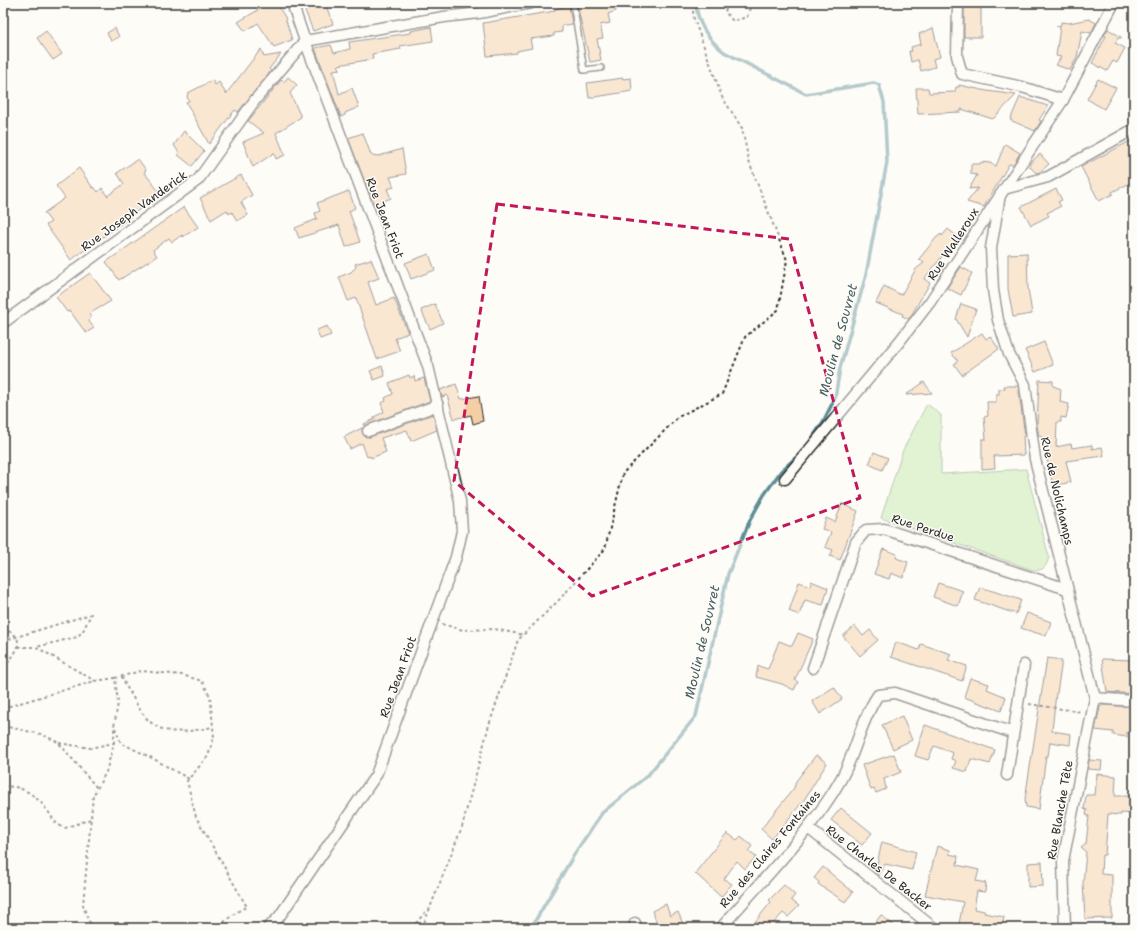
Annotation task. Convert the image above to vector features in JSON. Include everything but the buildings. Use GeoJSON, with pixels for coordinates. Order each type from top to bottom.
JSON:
{"type":"FeatureCollection","features":[{"type":"Feature","properties":{"kind":"street","name":"Rue Jean Friot"},"geometry":{"type":"LineString","coordinates":[[268,928],[279,917],[376,775],[456,557],[462,531],[460,501],[428,366],[292,3]]}},
{"type":"Feature","properties":{"kind":"street"},"geometry":{"type":"LineString","coordinates":[[305,41],[444,17],[479,14],[530,3]]}},
{"type":"Feature","properties":{"kind":"street"},"geometry":{"type":"LineString","coordinates":[[958,3],[957,56],[962,74],[1022,87],[1063,100]]}},
{"type":"Feature","properties":{"kind":"street","name":"Rue Walleroux"},"geometry":{"type":"LineString","coordinates":[[785,479],[899,342],[930,302],[1063,100],[1114,3]]}},
{"type":"Feature","properties":{"kind":"street","name":"Rue Joseph Vanderick"},"geometry":{"type":"LineString","coordinates":[[3,324],[198,180],[255,100],[305,41]]}},
{"type":"Feature","properties":{"kind":"street"},"geometry":{"type":"LineString","coordinates":[[1002,192],[1048,177],[1134,129]]}},
{"type":"Feature","properties":{"kind":"street","name":"Rue de Nolichamps"},"geometry":{"type":"LineString","coordinates":[[1002,192],[991,248],[993,290],[997,313],[1009,354],[1025,385],[1035,459],[1095,698]]}},
{"type":"Feature","properties":{"kind":"street"},"geometry":{"type":"LineString","coordinates":[[368,432],[438,405]]}},
{"type":"Feature","properties":{"kind":"street","name":"Rue Perdue"},"geometry":{"type":"LineString","coordinates":[[813,668],[856,542],[866,530],[884,529],[1067,590]]}},
{"type":"Feature","properties":{"kind":"street"},"geometry":{"type":"LineString","coordinates":[[1007,775],[1024,665]]}},
{"type":"Feature","properties":{"kind":"street","name":"Rue des Claires Fontaines"},"geometry":{"type":"LineString","coordinates":[[721,928],[808,828],[842,777],[870,707],[878,695],[895,693],[1013,733]]}},
{"type":"Feature","properties":{"kind":"street"},"geometry":{"type":"LineString","coordinates":[[1095,698],[1134,701]]}},
{"type":"Feature","properties":{"kind":"street","name":"Rue Blanche Tête"},"geometry":{"type":"LineString","coordinates":[[1064,928],[1063,861],[1095,698]]}},
{"type":"Feature","properties":{"kind":"street","name":"Rue Charles De Backer"},"geometry":{"type":"LineString","coordinates":[[808,828],[934,928]]}},
{"type":"Feature","properties":{"kind":"lane"},"geometry":{"type":"LineString","coordinates":[[573,3],[584,70],[601,68]]}},
{"type":"Feature","properties":{"kind":"path"},"geometry":{"type":"LineString","coordinates":[[422,928],[428,909],[462,827],[489,725],[518,640],[558,601],[605,549],[624,473],[678,417],[722,394],[745,337],[778,310],[787,260],[749,162],[742,128],[722,97],[694,16],[693,3]]}},
{"type":"Feature","properties":{"kind":"path"},"geometry":{"type":"LineString","coordinates":[[728,3],[725,12],[733,21],[747,16],[752,3]]}},
{"type":"Feature","properties":{"kind":"path"},"geometry":{"type":"LineString","coordinates":[[3,641],[90,614],[83,631],[77,637],[36,647],[18,646]]}},
{"type":"Feature","properties":{"kind":"path"},"geometry":{"type":"LineString","coordinates":[[432,621],[463,630],[494,628],[524,635]]}},
{"type":"Feature","properties":{"kind":"path"},"geometry":{"type":"LineString","coordinates":[[3,629],[16,638],[18,646],[16,654],[3,668]]}},
{"type":"Feature","properties":{"kind":"path"},"geometry":{"type":"LineString","coordinates":[[36,647],[95,681]]}},
{"type":"Feature","properties":{"kind":"path"},"geometry":{"type":"LineString","coordinates":[[3,708],[95,681],[141,672],[182,675],[202,681],[210,696],[214,738],[208,756],[187,781],[196,817],[247,906],[236,910],[224,923],[214,928]]}},
{"type":"Feature","properties":{"kind":"path"},"geometry":{"type":"LineString","coordinates":[[122,676],[126,687],[146,718],[160,729],[179,733],[213,727]]}},
{"type":"Feature","properties":{"kind":"path"},"geometry":{"type":"LineString","coordinates":[[94,928],[88,920],[83,905],[93,796],[106,772],[114,743],[114,727],[118,703],[116,678]]}},
{"type":"Feature","properties":{"kind":"path"},"geometry":{"type":"LineString","coordinates":[[1018,702],[1081,711]]}},
{"type":"Feature","properties":{"kind":"path"},"geometry":{"type":"LineString","coordinates":[[3,726],[41,734],[58,742],[74,747],[90,748],[114,743]]}},
{"type":"Feature","properties":{"kind":"path"},"geometry":{"type":"LineString","coordinates":[[114,727],[121,743],[152,758],[189,779]]}},
{"type":"Feature","properties":{"kind":"path"},"geometry":{"type":"LineString","coordinates":[[58,742],[98,788]]}},
{"type":"Feature","properties":{"kind":"path"},"geometry":{"type":"LineString","coordinates":[[3,787],[24,789],[46,808],[56,825],[65,828],[91,819]]}},
{"type":"Feature","properties":{"kind":"path"},"geometry":{"type":"LineString","coordinates":[[412,928],[428,909]]}},
{"type":"Feature","properties":{"kind":"highlighted area"},"geometry":{"type":"Polygon","coordinates":[[[497,204],[789,239],[860,498],[592,596],[454,481],[497,204]]]}},
{"type":"Feature","properties":{"kind":"green space"},"geometry":{"type":"Polygon","coordinates":[[[927,404],[941,415],[941,474],[1026,469],[1049,557],[1044,568],[1040,570],[1033,570],[881,518],[903,450],[927,404]]]}},
{"type":"Feature","properties":{"kind":"waterway","name":"Moulin de Souvret"},"geometry":{"type":"LineString","coordinates":[[696,3],[701,24],[713,42],[724,52],[806,94],[874,83],[879,85],[884,102],[887,162],[866,275],[840,368],[835,398],[823,422],[811,440]]}},
{"type":"Feature","properties":{"kind":"waterway","name":"Moulin de Souvret"},"geometry":{"type":"LineString","coordinates":[[531,928],[575,853],[602,813],[648,775],[696,716],[728,574],[750,520],[764,495],[781,471],[801,453]]}}]}
